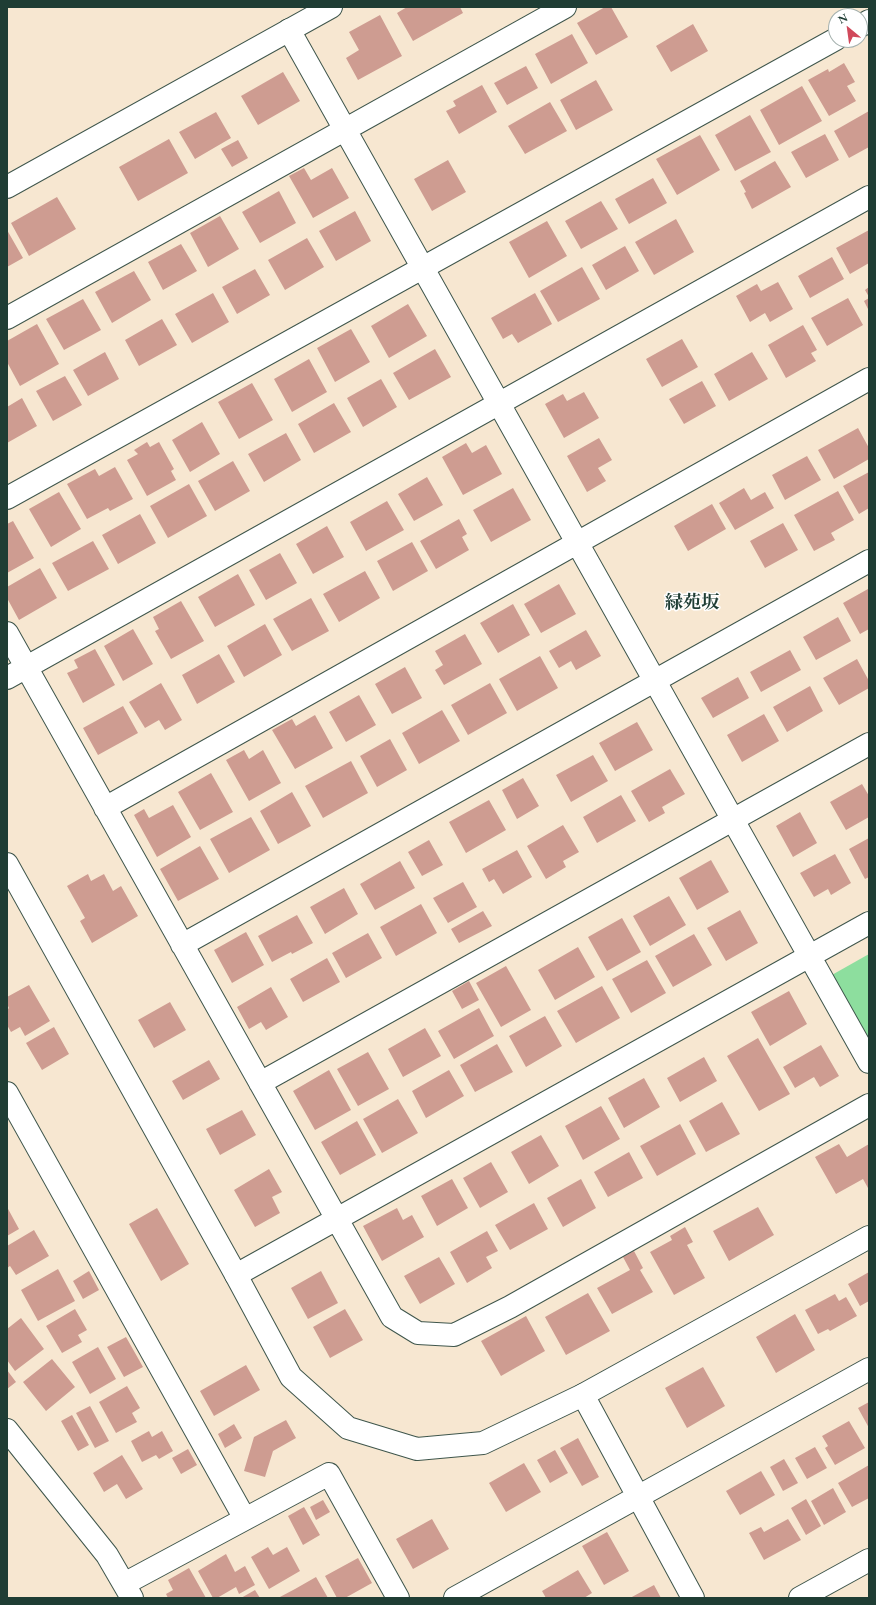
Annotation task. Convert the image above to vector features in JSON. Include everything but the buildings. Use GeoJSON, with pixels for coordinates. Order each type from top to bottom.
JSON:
{"type":"FeatureCollection","features":[{"type":"Feature","properties":{"kind":"street"},"geometry":{"type":"LineString","coordinates":[[7,188],[331,7]]}},
{"type":"Feature","properties":{"kind":"street"},"geometry":{"type":"LineString","coordinates":[[7,318],[565,7]]}},
{"type":"Feature","properties":{"kind":"street"},"geometry":{"type":"LineString","coordinates":[[290,30],[869,1062]]}},
{"type":"Feature","properties":{"kind":"street"},"geometry":{"type":"LineString","coordinates":[[7,498],[828,43]]}},
{"type":"Feature","properties":{"kind":"street"},"geometry":{"type":"LineString","coordinates":[[7,678],[869,197]]}},
{"type":"Feature","properties":{"kind":"street"},"geometry":{"type":"LineString","coordinates":[[105,808],[869,379]]}},
{"type":"Feature","properties":{"kind":"street"},"geometry":{"type":"LineString","coordinates":[[182,945],[869,561]]}},
{"type":"Feature","properties":{"kind":"street"},"geometry":{"type":"LineString","coordinates":[[7,634],[392,1317],[418,1333],[454,1335],[517,1303],[869,1105]]}},
{"type":"Feature","properties":{"kind":"street"},"geometry":{"type":"LineString","coordinates":[[260,1083],[869,744]]}},
{"type":"Feature","properties":{"kind":"street"},"geometry":{"type":"LineString","coordinates":[[7,864],[236,1275],[291,1377],[348,1428],[417,1449],[483,1443],[583,1395],[869,1236]]}},
{"type":"Feature","properties":{"kind":"street"},"geometry":{"type":"LineString","coordinates":[[236,1275],[869,923]]}},
{"type":"Feature","properties":{"kind":"street"},"geometry":{"type":"LineString","coordinates":[[7,1093],[245,1519]]}},
{"type":"Feature","properties":{"kind":"street"},"geometry":{"type":"LineString","coordinates":[[455,1598],[869,1369]]}},
{"type":"Feature","properties":{"kind":"street"},"geometry":{"type":"LineString","coordinates":[[583,1395],[693,1598]]}},
{"type":"Feature","properties":{"kind":"street"},"geometry":{"type":"LineString","coordinates":[[7,1430],[106,1555],[128,1591],[245,1519],[329,1474],[398,1598]]}},
{"type":"Feature","properties":{"kind":"street"},"geometry":{"type":"LineString","coordinates":[[800,1598],[869,1560]]}},
{"type":"Feature","properties":{"kind":"green space"},"geometry":{"type":"Polygon","coordinates":[[[869,954],[869,1062],[823,980],[869,954]]]}},
{"type":"Feature","properties":{"kind":"district","name":"緑苑坂"},"geometry":{"type":"Point","coordinates":[692,603]}}]}
